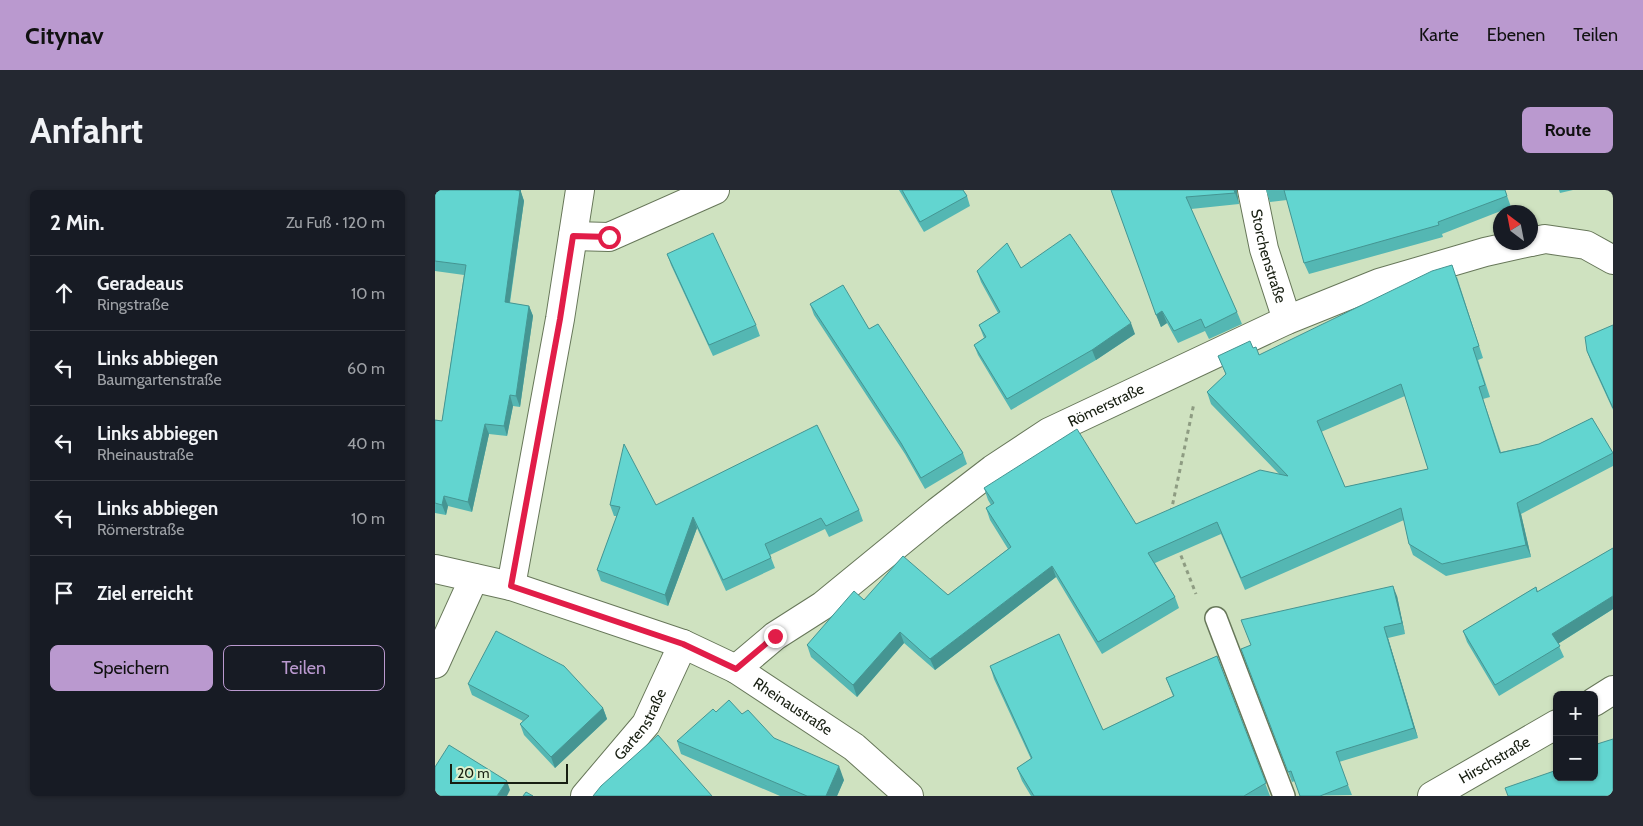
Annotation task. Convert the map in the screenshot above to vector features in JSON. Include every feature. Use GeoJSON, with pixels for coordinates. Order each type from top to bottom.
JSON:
{"type":"FeatureCollection","features":[{"type":"Feature","properties":{"kind":"street"},"geometry":{"type":"LineString","coordinates":[[511,586],[560,319],[579,190]]}},
{"type":"Feature","properties":{"kind":"street"},"geometry":{"type":"LineString","coordinates":[[573,236],[609,237],[715,190]]}},
{"type":"Feature","properties":{"kind":"street","name":"Storchenstraße"},"geometry":{"type":"LineString","coordinates":[[1252,190],[1264,249],[1287,320]]}},
{"type":"Feature","properties":{"kind":"street","name":"Römerstraße"},"geometry":{"type":"LineString","coordinates":[[1538,241],[1545,240],[1586,245],[1613,260]]}},
{"type":"Feature","properties":{"kind":"street","name":"Römerstraße"},"geometry":{"type":"LineString","coordinates":[[736,669],[775,636],[822,606],[993,469],[1049,432],[1287,320],[1379,283],[1494,250]]}},
{"type":"Feature","properties":{"kind":"street","name":"Rheinaustraße"},"geometry":{"type":"LineString","coordinates":[[435,569],[511,586],[683,644],[736,669],[854,747],[909,796]]}},
{"type":"Feature","properties":{"kind":"street"},"geometry":{"type":"LineString","coordinates":[[435,664],[474,578]]}},
{"type":"Feature","properties":{"kind":"street","name":"Gartenstraße"},"geometry":{"type":"LineString","coordinates":[[585,796],[646,724],[683,644]]}},
{"type":"Feature","properties":{"kind":"street"},"geometry":{"type":"LineString","coordinates":[[1598,699],[1613,690]]}},
{"type":"Feature","properties":{"kind":"street","name":"Hirschstraße"},"geometry":{"type":"LineString","coordinates":[[1432,796],[1553,726]]}},
{"type":"Feature","properties":{"kind":"lane"},"geometry":{"type":"LineString","coordinates":[[1216,618],[1284,796]]}},
{"type":"Feature","properties":{"kind":"path"},"geometry":{"type":"LineString","coordinates":[[1171,515],[1198,384],[1190,367]]}},
{"type":"Feature","properties":{"kind":"path"},"geometry":{"type":"LineString","coordinates":[[1175,541],[1202,610],[1216,618]]}},
{"type":"Feature","properties":{"kind":"building"},"geometry":{"type":"Polygon","coordinates":[[[435,190],[520,191],[505,302],[529,306],[516,396],[510,395],[504,426],[485,424],[468,502],[444,496],[442,505],[435,503],[435,420],[442,421],[466,265],[435,261],[435,190]]]}},
{"type":"Feature","properties":{"kind":"building"},"geometry":{"type":"Polygon","coordinates":[[[902,190],[963,190],[967,196],[920,222],[902,190]]]}},
{"type":"Feature","properties":{"kind":"building"},"geometry":{"type":"Polygon","coordinates":[[[1111,190],[1234,190],[1235,193],[1186,197],[1237,312],[1205,328],[1201,319],[1174,331],[1162,311],[1156,315],[1111,190]]]}},
{"type":"Feature","properties":{"kind":"building"},"geometry":{"type":"Polygon","coordinates":[[[1284,190],[1505,190],[1507,196],[1438,222],[1439,225],[1304,263],[1284,190]]]}},
{"type":"Feature","properties":{"kind":"building"},"geometry":{"type":"Polygon","coordinates":[[[713,233],[756,325],[709,345],[667,254],[713,233]]]}},
{"type":"Feature","properties":{"kind":"building"},"geometry":{"type":"Polygon","coordinates":[[[1070,234],[1131,323],[1092,350],[1007,399],[974,345],[986,337],[979,325],[1000,312],[977,271],[1007,243],[1021,268],[1070,234]]]}},
{"type":"Feature","properties":{"kind":"building"},"geometry":{"type":"Polygon","coordinates":[[[1452,265],[1479,346],[1473,348],[1485,385],[1479,387],[1500,453],[1539,444],[1592,418],[1613,453],[1517,503],[1526,545],[1442,564],[1409,544],[1401,508],[1241,578],[1217,522],[1148,553],[1175,597],[1098,642],[1052,566],[930,659],[900,632],[853,685],[807,645],[854,591],[864,600],[903,556],[948,595],[1011,547],[986,508],[994,503],[984,488],[1077,429],[1136,524],[1260,470],[1288,476],[1207,392],[1226,374],[1218,356],[1250,341],[1253,348],[1256,347],[1259,355],[1432,271],[1452,265]],[[1401,384],[1317,421],[1345,487],[1428,469],[1401,384]]]}},
{"type":"Feature","properties":{"kind":"building"},"geometry":{"type":"Polygon","coordinates":[[[843,285],[869,329],[878,324],[963,453],[921,478],[901,443],[810,304],[843,285]]]}},
{"type":"Feature","properties":{"kind":"building"},"geometry":{"type":"Polygon","coordinates":[[[1613,325],[1613,408],[1587,351],[1585,337],[1613,325]]]}},
{"type":"Feature","properties":{"kind":"building"},"geometry":{"type":"Polygon","coordinates":[[[817,425],[859,510],[826,526],[821,518],[765,544],[771,558],[723,580],[693,517],[665,595],[597,570],[620,507],[610,505],[624,444],[656,505],[817,425]]]}},
{"type":"Feature","properties":{"kind":"building"},"geometry":{"type":"Polygon","coordinates":[[[1613,548],[1613,596],[1552,634],[1560,646],[1495,685],[1463,631],[1536,587],[1537,592],[1613,548]]]}},
{"type":"Feature","properties":{"kind":"building"},"geometry":{"type":"Polygon","coordinates":[[[1393,586],[1402,623],[1384,627],[1414,728],[1336,752],[1348,785],[1320,796],[1300,796],[1291,771],[1288,772],[1241,649],[1251,645],[1241,620],[1393,586]]]}},
{"type":"Feature","properties":{"kind":"building"},"geometry":{"type":"Polygon","coordinates":[[[496,631],[564,666],[603,708],[551,757],[520,724],[529,716],[468,684],[496,631]]]}},
{"type":"Feature","properties":{"kind":"building"},"geometry":{"type":"Polygon","coordinates":[[[1059,634],[1103,730],[1174,696],[1166,678],[1217,656],[1266,783],[1244,796],[1034,796],[1017,768],[1032,758],[990,666],[1059,634]]]}},
{"type":"Feature","properties":{"kind":"building"},"geometry":{"type":"Polygon","coordinates":[[[729,700],[742,714],[748,710],[774,738],[839,766],[826,796],[807,796],[677,741],[713,709],[716,712],[729,700]]]}},
{"type":"Feature","properties":{"kind":"building"},"geometry":{"type":"Polygon","coordinates":[[[658,735],[712,796],[593,796],[601,786],[658,735]]]}},
{"type":"Feature","properties":{"kind":"building"},"geometry":{"type":"Polygon","coordinates":[[[1613,739],[1613,796],[1508,796],[1505,788],[1553,771],[1553,781],[1598,781],[1598,744],[1613,739]]]}},
{"type":"Feature","properties":{"kind":"building"},"geometry":{"type":"Polygon","coordinates":[[[449,745],[507,781],[497,796],[435,796],[435,767],[449,745]]]}},
{"type":"Feature","properties":{"kind":"building"},"geometry":{"type":"Polygon","coordinates":[[[526,792],[533,796],[523,796],[526,792]]]}},
{"type":"Feature","properties":{"kind":"route"},"geometry":{"type":"LineString","coordinates":[[609,237],[573,236],[560,319],[511,586],[683,644],[736,669],[775,636]]}}]}
